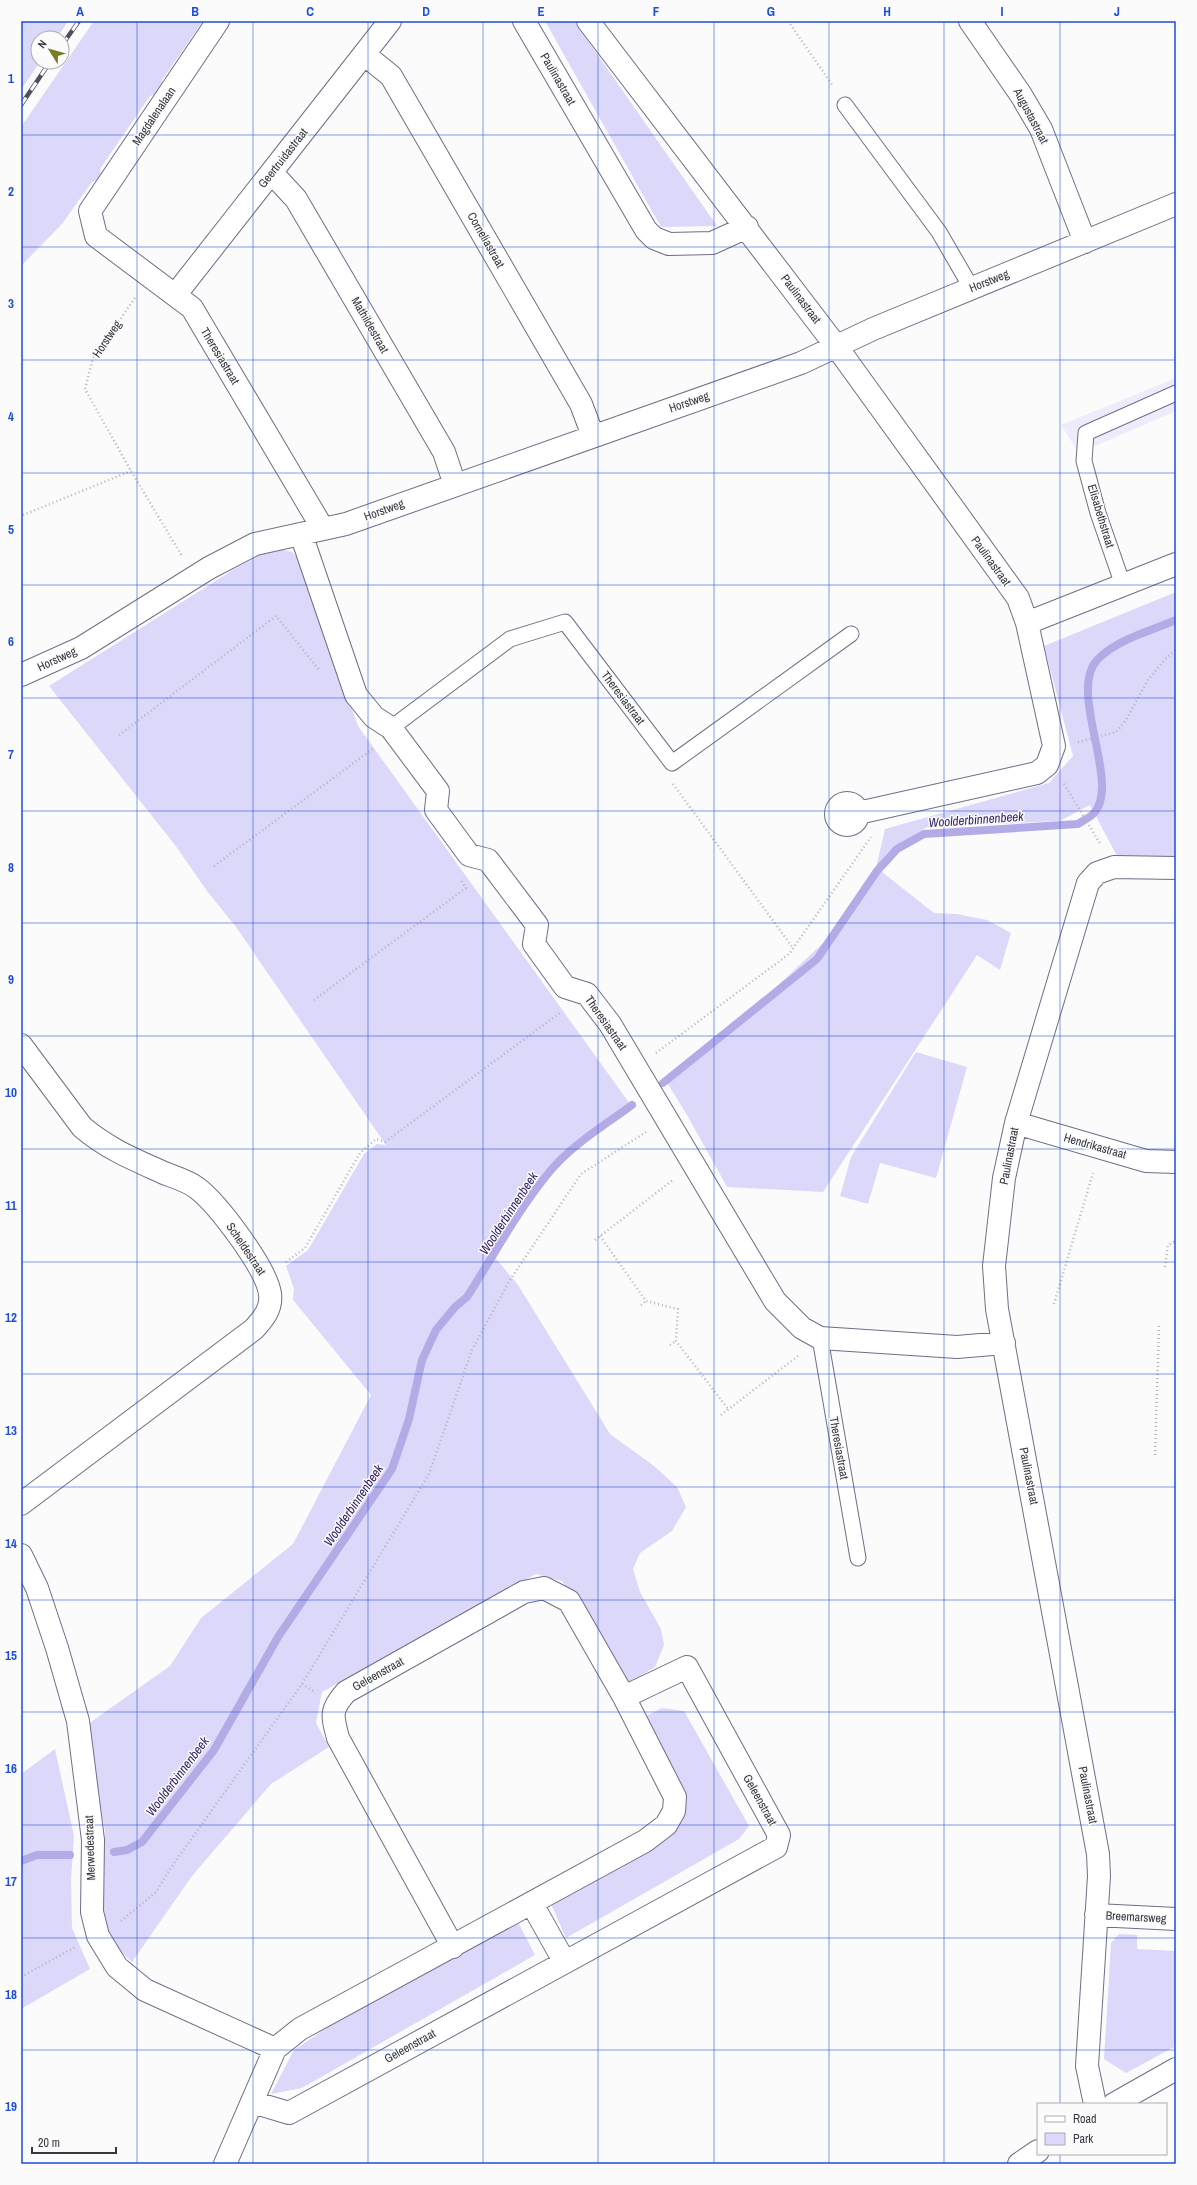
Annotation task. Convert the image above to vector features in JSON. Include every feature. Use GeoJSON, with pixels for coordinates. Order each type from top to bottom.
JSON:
{"type":"FeatureCollection","features":[{"type":"Feature","properties":{"kind":"street","name":"Magdalenalaan"},"geometry":{"type":"LineString","coordinates":[[90,212],[218,21]]}},
{"type":"Feature","properties":{"kind":"street","name":"Geertruidastraat"},"geometry":{"type":"LineString","coordinates":[[176,294],[390,21]]}},
{"type":"Feature","properties":{"kind":"street","name":"Paulinastraat"},"geometry":{"type":"LineString","coordinates":[[524,21],[646,230],[654,238],[669,244],[712,243],[746,227]]}},
{"type":"Feature","properties":{"kind":"street","name":"Paulinastraat"},"geometry":{"type":"LineString","coordinates":[[588,21],[836,346],[1018,598],[1027,622],[1054,746],[1047,765],[1037,773],[858,813]]}},
{"type":"Feature","properties":{"kind":"street","name":"Augustastraat"},"geometry":{"type":"LineString","coordinates":[[970,21],[1021,95],[1041,129],[1085,242]]}},
{"type":"Feature","properties":{"kind":"street","name":"Corneliastraat"},"geometry":{"type":"LineString","coordinates":[[364,54],[391,76],[581,404],[593,436]]}},
{"type":"Feature","properties":{"kind":"street","name":"Mathildestraat"},"geometry":{"type":"LineString","coordinates":[[272,173],[296,199],[444,452],[455,485]]}},
{"type":"Feature","properties":{"kind":"street","name":"Horstweg"},"geometry":{"type":"LineString","coordinates":[[21,675],[81,648],[195,577],[255,544],[279,537],[301,534],[346,524],[801,363],[836,346],[972,288],[1176,204]]}},
{"type":"Feature","properties":{"kind":"street","name":"Theresiastraat"},"geometry":{"type":"LineString","coordinates":[[90,212],[96,236],[176,294],[192,308],[323,528]]}},
{"type":"Feature","properties":{"kind":"street"},"geometry":{"type":"LineString","coordinates":[[301,534],[356,695],[374,717],[391,728],[438,791],[436,810],[469,855]]}},
{"type":"Feature","properties":{"kind":"street"},"geometry":{"type":"LineString","coordinates":[[1027,622],[1176,564]]}},
{"type":"Feature","properties":{"kind":"street","name":"Theresiastraat"},"geometry":{"type":"LineString","coordinates":[[469,855],[488,860],[537,925],[534,944],[565,987],[587,994],[610,1024],[775,1301],[802,1328],[820,1338],[957,1347],[1004,1343]]}},
{"type":"Feature","properties":{"kind":"street","name":"Paulinastraat"},"geometry":{"type":"LineString","coordinates":[[1095,2103],[1087,2066],[1099,1876],[1095,1832],[997,1309],[994,1266],[1004,1178],[1016,1122],[1088,882],[1097,873],[1109,868],[1176,868]]}},
{"type":"Feature","properties":{"kind":"street","name":"Scheldestraat"},"geometry":{"type":"LineString","coordinates":[[21,1045],[82,1127],[112,1150],[196,1187],[213,1202],[266,1276],[270,1295],[267,1314],[254,1329],[21,1504]]}},
{"type":"Feature","properties":{"kind":"street","name":"Hendrikastraat"},"geometry":{"type":"LineString","coordinates":[[1016,1122],[1146,1161],[1176,1162]]}},
{"type":"Feature","properties":{"kind":"street","name":"Merwedestraat"},"geometry":{"type":"LineString","coordinates":[[21,1555],[37,1588],[58,1648],[78,1721],[92,1840],[92,1912],[98,1936],[117,1967],[145,1990],[275,2049]]}},
{"type":"Feature","properties":{"kind":"street","name":"Geleenstraat"},"geometry":{"type":"LineString","coordinates":[[225,2164],[275,2049],[300,2030],[453,1947],[532,1904],[646,1841],[666,1825],[674,1811],[675,1797],[624,1697],[569,1601],[544,1588],[524,1592],[346,1692],[335,1704],[333,1718],[338,1738],[453,1947]]}},
{"type":"Feature","properties":{"kind":"street","name":"Geleenstraat"},"geometry":{"type":"LineString","coordinates":[[252,2102],[290,2113],[564,1961],[776,1847],[779,1835],[687,1667],[624,1697]]}},
{"type":"Feature","properties":{"kind":"street"},"geometry":{"type":"LineString","coordinates":[[532,1904],[564,1961]]}},
{"type":"Feature","properties":{"kind":"street","name":"Breemarsweg"},"geometry":{"type":"LineString","coordinates":[[1096,1915],[1176,1919]]}},
{"type":"Feature","properties":{"kind":"street"},"geometry":{"type":"LineString","coordinates":[[1116,2103],[1176,2070]]}},
{"type":"Feature","properties":{"kind":"street"},"geometry":{"type":"LineString","coordinates":[[1019,2164],[1037,2152]]}},
{"type":"Feature","properties":{"kind":"lane"},"geometry":{"type":"LineString","coordinates":[[846,105],[939,232],[972,288]]}},
{"type":"Feature","properties":{"kind":"lane","name":"Elisabethstraat"},"geometry":{"type":"LineString","coordinates":[[1123,584],[1098,513],[1084,461],[1086,433],[1176,393]]}},
{"type":"Feature","properties":{"kind":"lane","name":"Theresiastraat"},"geometry":{"type":"LineString","coordinates":[[391,728],[510,639],[565,622],[672,763]]}},
{"type":"Feature","properties":{"kind":"lane"},"geometry":{"type":"LineString","coordinates":[[672,763],[851,634]]}},
{"type":"Feature","properties":{"kind":"lane","name":"Theresiastraat"},"geometry":{"type":"LineString","coordinates":[[820,1338],[858,1558]]}},
{"type":"Feature","properties":{"kind":"path"},"geometry":{"type":"LineString","coordinates":[[788,21],[846,105]]}},
{"type":"Feature","properties":{"kind":"path","name":"Horstweg"},"geometry":{"type":"LineString","coordinates":[[151,276],[93,358],[85,389],[131,471],[195,577]]}},
{"type":"Feature","properties":{"kind":"path"},"geometry":{"type":"LineString","coordinates":[[23,515],[131,471]]}},
{"type":"Feature","properties":{"kind":"path"},"geometry":{"type":"LineString","coordinates":[[119,735],[276,616],[325,678]]}},
{"type":"Feature","properties":{"kind":"path"},"geometry":{"type":"LineString","coordinates":[[1080,742],[1116,732],[1126,720],[1148,680],[1167,657],[1176,650]]}},
{"type":"Feature","properties":{"kind":"path"},"geometry":{"type":"LineString","coordinates":[[214,866],[378,746]]}},
{"type":"Feature","properties":{"kind":"path"},"geometry":{"type":"LineString","coordinates":[[672,763],[669,778],[793,948]]}},
{"type":"Feature","properties":{"kind":"path"},"geometry":{"type":"LineString","coordinates":[[1071,796],[1091,828]]}},
{"type":"Feature","properties":{"kind":"path"},"geometry":{"type":"LineString","coordinates":[[636,1067],[789,954],[873,835]]}},
{"type":"Feature","properties":{"kind":"path"},"geometry":{"type":"LineString","coordinates":[[314,1000],[466,888],[452,868],[469,855]]}},
{"type":"Feature","properties":{"kind":"path"},"geometry":{"type":"LineString","coordinates":[[266,1276],[306,1248],[360,1153],[376,1139],[385,1142],[587,994]]}},
{"type":"Feature","properties":{"kind":"path"},"geometry":{"type":"LineString","coordinates":[[21,1977],[67,1951],[98,1936],[141,1906],[156,1892],[172,1866],[302,1684],[429,1474],[472,1350],[508,1283],[581,1174],[667,1118]]}},
{"type":"Feature","properties":{"kind":"path"},"geometry":{"type":"LineString","coordinates":[[1054,1304],[1100,1148]]}},
{"type":"Feature","properties":{"kind":"path"},"geometry":{"type":"LineString","coordinates":[[595,1240],[678,1177]]}},
{"type":"Feature","properties":{"kind":"path"},"geometry":{"type":"LineString","coordinates":[[600,1236],[646,1301],[678,1309],[676,1341],[728,1409]]}},
{"type":"Feature","properties":{"kind":"path"},"geometry":{"type":"LineString","coordinates":[[1165,1267],[1168,1245],[1176,1240]]}},
{"type":"Feature","properties":{"kind":"path"},"geometry":{"type":"LineString","coordinates":[[641,1305],[646,1301]]}},
{"type":"Feature","properties":{"kind":"path"},"geometry":{"type":"LineString","coordinates":[[1155,1455],[1160,1326]]}},
{"type":"Feature","properties":{"kind":"path"},"geometry":{"type":"LineString","coordinates":[[721,1415],[820,1338]]}},
{"type":"Feature","properties":{"kind":"path"},"geometry":{"type":"LineString","coordinates":[[670,1345],[676,1341]]}},
{"type":"Feature","properties":{"kind":"shaded area"},"geometry":{"type":"Polygon","coordinates":[[[1176,378],[1176,411],[1079,453],[1061,425],[1176,378]]]}},
{"type":"Feature","properties":{"kind":"green space"},"geometry":{"type":"Polygon","coordinates":[[[21,21],[68,21],[62,30],[30,30],[30,70],[35,70],[21,90],[21,21]]]}},
{"type":"Feature","properties":{"kind":"green space"},"geometry":{"type":"Polygon","coordinates":[[[94,21],[203,21],[162,80],[163,92],[150,96],[100,169],[102,179],[92,182],[62,224],[21,266],[21,127],[60,70],[70,70],[70,56],[94,21]]]}},
{"type":"Feature","properties":{"kind":"green space"},"geometry":{"type":"Polygon","coordinates":[[[545,21],[574,21],[717,226],[661,227],[545,21]]]}},
{"type":"Feature","properties":{"kind":"green space"},"geometry":{"type":"Polygon","coordinates":[[[279,549],[292,552],[299,560],[358,726],[630,1104],[565,1153],[493,1255],[518,1285],[610,1434],[654,1466],[677,1487],[686,1507],[672,1531],[640,1553],[633,1569],[640,1592],[661,1629],[664,1645],[655,1667],[624,1686],[562,1581],[536,1574],[322,1692],[316,1723],[329,1747],[271,1784],[192,1876],[132,1962],[118,1949],[99,1910],[105,1832],[93,1769],[88,1724],[170,1666],[201,1618],[293,1544],[371,1395],[293,1300],[294,1289],[286,1266],[308,1250],[364,1154],[377,1144],[386,1145],[236,927],[207,891],[175,845],[49,686],[236,568],[262,554],[279,549]]]}},
{"type":"Feature","properties":{"kind":"green space"},"geometry":{"type":"Polygon","coordinates":[[[1176,592],[1176,858],[1118,858],[1090,805],[1060,821],[927,827],[886,855],[877,868],[934,913],[957,914],[987,920],[1011,933],[1000,970],[977,955],[823,1192],[727,1187],[687,1115],[666,1081],[758,1004],[824,942],[876,868],[885,829],[1049,783],[1073,756],[1044,646],[1176,592]]]}},
{"type":"Feature","properties":{"kind":"green space"},"geometry":{"type":"Polygon","coordinates":[[[916,1052],[967,1067],[936,1178],[880,1163],[868,1204],[840,1196],[851,1157],[916,1052]]]}},
{"type":"Feature","properties":{"kind":"green space"},"geometry":{"type":"Polygon","coordinates":[[[662,1708],[684,1711],[749,1826],[739,1839],[566,1938],[551,1904],[680,1822],[642,1718],[662,1708]]]}},
{"type":"Feature","properties":{"kind":"green space"},"geometry":{"type":"Polygon","coordinates":[[[55,1749],[74,1836],[71,1880],[72,1928],[90,1969],[21,2009],[21,1774],[55,1749]]]}},
{"type":"Feature","properties":{"kind":"green space"},"geometry":{"type":"Polygon","coordinates":[[[518,1922],[535,1955],[302,2088],[271,2094],[294,2050],[336,2022],[518,1922]]]}},
{"type":"Feature","properties":{"kind":"green space"},"geometry":{"type":"Polygon","coordinates":[[[1119,1934],[1137,1935],[1137,1949],[1176,1951],[1176,2046],[1126,2073],[1104,2059],[1111,1943],[1119,1934]]]}},
{"type":"Feature","properties":{"kind":"waterway","name":"Woolderbinnenbeek"},"geometry":{"type":"LineString","coordinates":[[663,1083],[817,959],[877,871],[897,849],[924,834],[1078,824],[1090,817],[1101,800],[1102,782],[1090,714],[1088,693],[1090,674],[1098,659],[1115,646],[1135,636],[1176,620]]}},
{"type":"Feature","properties":{"kind":"waterway","name":"Woolderbinnenbeek"},"geometry":{"type":"LineString","coordinates":[[114,1852],[127,1850],[142,1842],[214,1750],[278,1637],[392,1469],[409,1419],[422,1360],[436,1330],[455,1307],[467,1297],[517,1216],[551,1170],[579,1143],[632,1105]]}},
{"type":"Feature","properties":{"kind":"waterway","name":"Woolderbinnenbeek"},"geometry":{"type":"LineString","coordinates":[[21,1861],[37,1855],[70,1855]]}},
{"type":"Feature","properties":{"kind":"railway"},"geometry":{"type":"LineString","coordinates":[[70,34],[79,21]]}},
{"type":"Feature","properties":{"kind":"railway"},"geometry":{"type":"LineString","coordinates":[[21,105],[45,70]]}}]}
